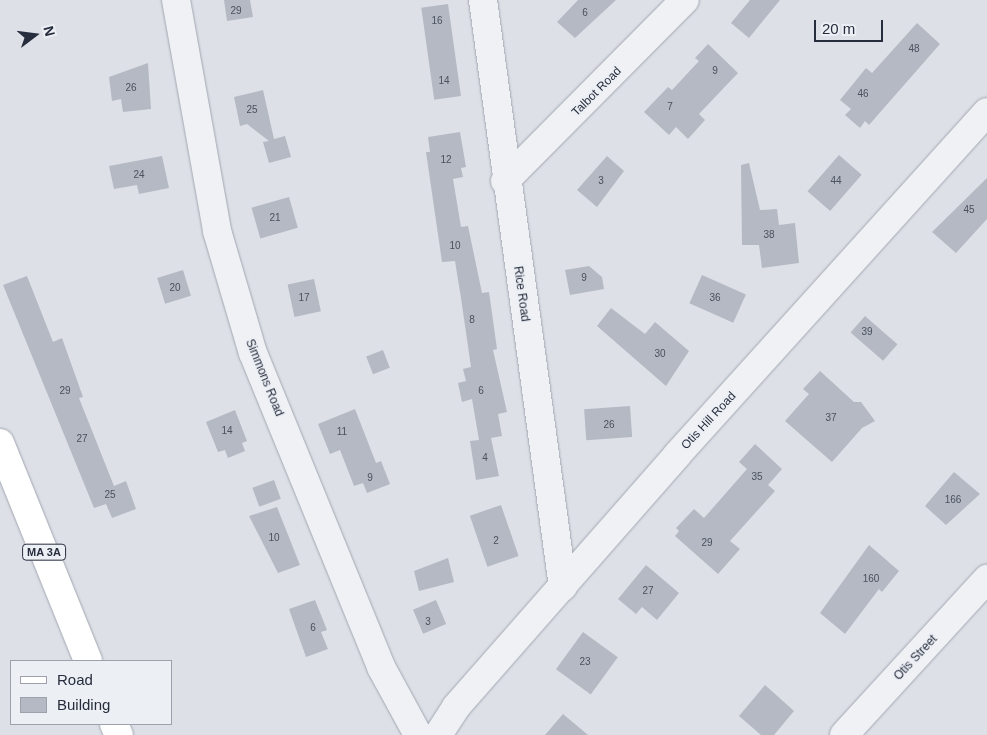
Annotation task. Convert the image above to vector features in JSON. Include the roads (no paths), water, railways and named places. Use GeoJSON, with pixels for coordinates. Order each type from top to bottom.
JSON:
{"type":"FeatureCollection","features":[{"type":"Feature","properties":{"kind":"main road","name":"MA 3A"},"geometry":{"type":"LineString","coordinates":[[0,443],[88,660]]}},
{"type":"Feature","properties":{"kind":"street","name":"Simmons Road"},"geometry":{"type":"LineString","coordinates":[[176,0],[217,232],[253,352],[381,667],[418,735]]}},
{"type":"Feature","properties":{"kind":"street","name":"Rice Road"},"geometry":{"type":"LineString","coordinates":[[483,0],[505,181],[563,587]]}},
{"type":"Feature","properties":{"kind":"street","name":"Talbot Road"},"geometry":{"type":"LineString","coordinates":[[505,181],[686,0]]}},
{"type":"Feature","properties":{"kind":"street","name":"Otis Hill Road"},"geometry":{"type":"LineString","coordinates":[[438,735],[456,707],[987,112]]}},
{"type":"Feature","properties":{"kind":"street","name":"Otis Street"},"geometry":{"type":"LineString","coordinates":[[844,735],[987,579]]}}]}
